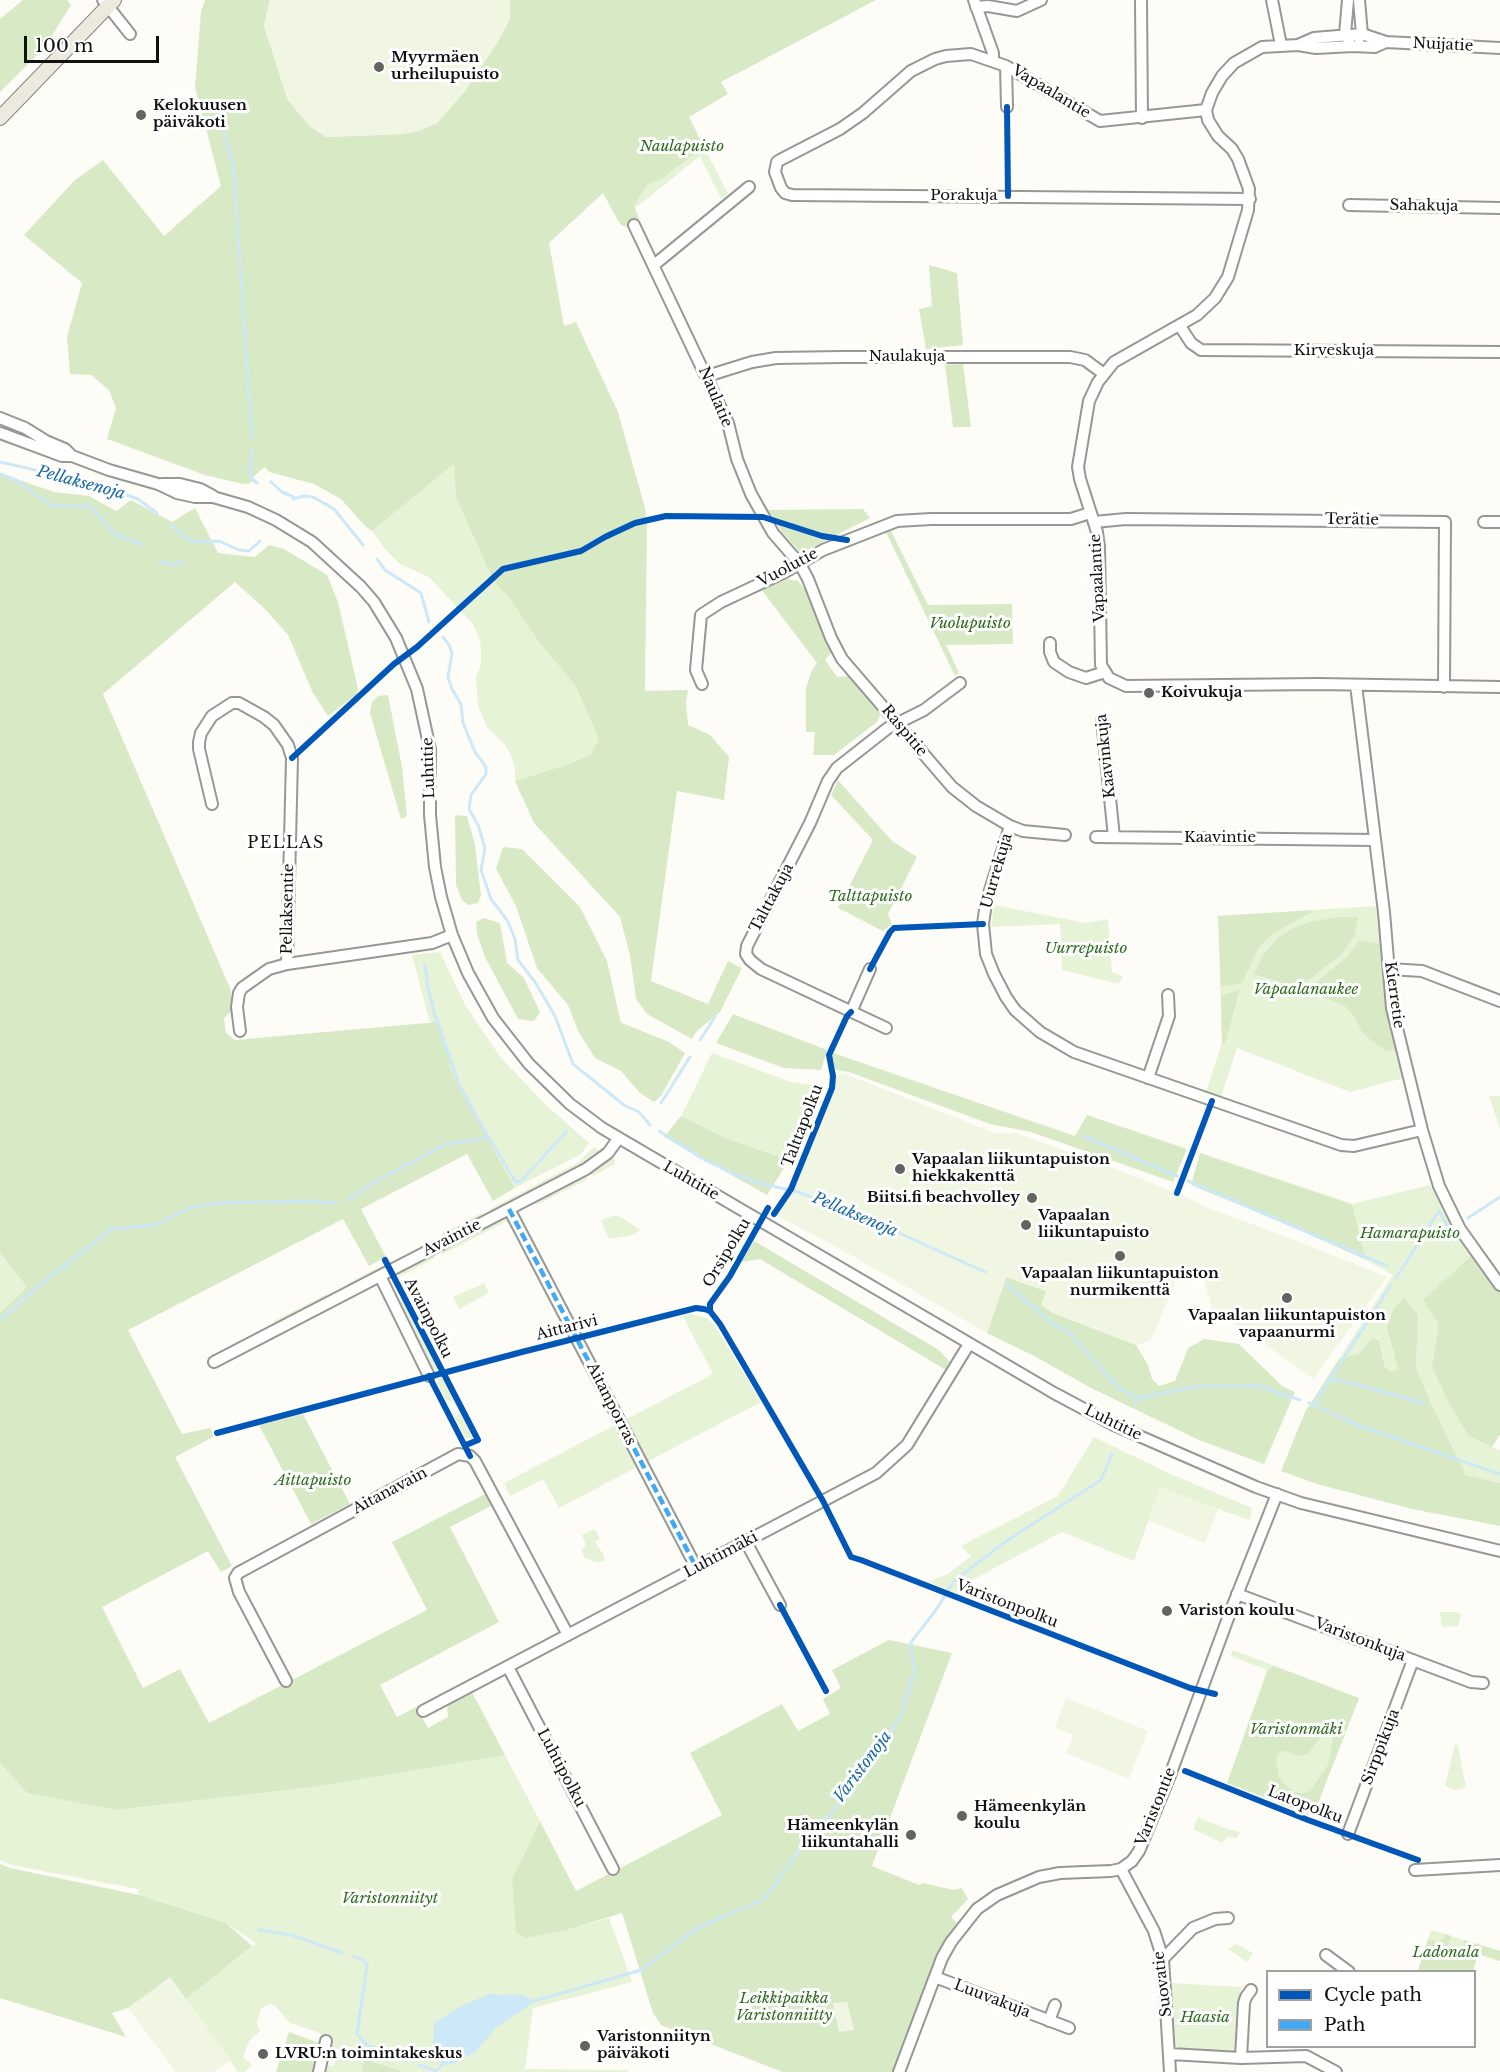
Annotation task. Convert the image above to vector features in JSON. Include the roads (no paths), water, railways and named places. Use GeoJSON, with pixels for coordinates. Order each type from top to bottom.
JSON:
{"type":"FeatureCollection","features":[{"type":"Feature","properties":{"kind":"main road"},"geometry":{"type":"LineString","coordinates":[[0,118],[108,2]]}},
{"type":"Feature","properties":{"kind":"street"},"geometry":{"type":"LineString","coordinates":[[993,61],[993,53],[975,4],[1017,11],[1041,0]]}},
{"type":"Feature","properties":{"kind":"street"},"geometry":{"type":"LineString","coordinates":[[1141,0],[1142,118]]}},
{"type":"Feature","properties":{"kind":"street"},"geometry":{"type":"LineString","coordinates":[[1272,0],[1281,45]]}},
{"type":"Feature","properties":{"kind":"street"},"geometry":{"type":"LineString","coordinates":[[1348,0],[1345,34],[1353,46],[1362,34],[1359,0]]}},
{"type":"Feature","properties":{"kind":"street"},"geometry":{"type":"LineString","coordinates":[[108,2],[130,34]]}},
{"type":"Feature","properties":{"kind":"street","name":"Nuijatie"},"geometry":{"type":"LineString","coordinates":[[1298,45],[1314,38],[1362,34],[1386,42],[1500,48]]}},
{"type":"Feature","properties":{"kind":"street","name":"Nuijatie"},"geometry":{"type":"LineString","coordinates":[[1206,110],[1216,86],[1234,63],[1262,47],[1281,45],[1318,48],[1375,47],[1386,42]]}},
{"type":"Feature","properties":{"kind":"street","name":"Vapaalantie"},"geometry":{"type":"LineString","coordinates":[[777,162],[840,129],[863,113],[911,71],[941,57],[957,54],[971,54],[1006,66],[1100,121],[1206,110],[1213,128],[1232,149],[1243,169],[1250,199],[1239,246],[1223,286],[1207,307],[1180,326],[1114,362],[1104,374],[1089,401],[1078,467],[1099,550],[1101,665],[1105,672]]}},
{"type":"Feature","properties":{"kind":"street"},"geometry":{"type":"LineString","coordinates":[[1006,66],[1007,107]]}},
{"type":"Feature","properties":{"kind":"street","name":"Porakuja"},"geometry":{"type":"LineString","coordinates":[[777,162],[775,172],[778,182],[785,193],[792,195],[1250,199]]}},
{"type":"Feature","properties":{"kind":"street"},"geometry":{"type":"LineString","coordinates":[[654,265],[749,187]]}},
{"type":"Feature","properties":{"kind":"street","name":"Sahakuja"},"geometry":{"type":"LineString","coordinates":[[1349,205],[1500,208]]}},
{"type":"Feature","properties":{"kind":"street","name":"Naulatie"},"geometry":{"type":"LineString","coordinates":[[634,225],[728,423],[737,459],[751,494],[774,533],[800,564]]}},
{"type":"Feature","properties":{"kind":"street","name":"Kirveskuja"},"geometry":{"type":"LineString","coordinates":[[1180,326],[1191,343],[1201,350],[1500,352]]}},
{"type":"Feature","properties":{"kind":"street","name":"Naulakuja"},"geometry":{"type":"LineString","coordinates":[[707,376],[752,362],[776,358],[843,357],[1070,357],[1085,360],[1104,374]]}},
{"type":"Feature","properties":{"kind":"street","name":"Luhtitie"},"geometry":{"type":"LineString","coordinates":[[0,418],[26,428],[46,441],[65,448],[72,456]]}},
{"type":"Feature","properties":{"kind":"street","name":"Luhtitie"},"geometry":{"type":"LineString","coordinates":[[0,433],[62,456],[72,456],[109,470],[158,484],[184,495],[213,496],[248,507],[312,542],[374,602],[396,638],[415,682],[427,727],[430,749],[430,815],[434,858],[441,897],[452,935],[482,1000],[493,1018],[529,1064],[570,1104],[618,1138],[969,1344],[1114,1425],[1301,1503],[1500,1551]]}},
{"type":"Feature","properties":{"kind":"street","name":"Vuolutie"},"geometry":{"type":"LineString","coordinates":[[702,684],[696,670],[701,615],[721,602],[800,564],[823,550],[897,521],[1092,517]]}},
{"type":"Feature","properties":{"kind":"street","name":"Terätie"},"geometry":{"type":"LineString","coordinates":[[1092,517],[1445,522],[1444,687]]}},
{"type":"Feature","properties":{"kind":"street"},"geometry":{"type":"LineString","coordinates":[[1484,522],[1500,522]]}},
{"type":"Feature","properties":{"kind":"street","name":"Raspitie"},"geometry":{"type":"LineString","coordinates":[[800,564],[842,659],[952,787],[976,806],[1010,826],[1023,831],[1065,835]]}},
{"type":"Feature","properties":{"kind":"street"},"geometry":{"type":"LineString","coordinates":[[1050,643],[1050,652],[1054,662],[1069,672],[1086,678],[1105,672],[1114,682],[1126,686],[1500,687]]}},
{"type":"Feature","properties":{"kind":"street","name":"Talttakuja"},"geometry":{"type":"LineString","coordinates":[[886,1028],[761,969],[750,960],[747,946],[810,823],[828,781],[837,768],[897,722],[924,710],[960,684]]}},
{"type":"Feature","properties":{"kind":"street","name":"Kierretie"},"geometry":{"type":"LineString","coordinates":[[1356,685],[1392,1008],[1422,1130],[1439,1186],[1460,1229],[1500,1285]]}},
{"type":"Feature","properties":{"kind":"street","name":"Pellaksentie"},"geometry":{"type":"LineString","coordinates":[[212,804],[198,742],[204,726],[212,716],[228,705],[239,704],[264,717],[282,736],[292,758],[287,964],[432,943],[452,935]]}},
{"type":"Feature","properties":{"kind":"street","name":"Kaavinkuja"},"geometry":{"type":"LineString","coordinates":[[1102,720],[1114,837]]}},
{"type":"Feature","properties":{"kind":"street","name":"Uurrekuja"},"geometry":{"type":"LineString","coordinates":[[1010,826],[986,903],[983,924],[986,954],[999,984],[1015,1010],[1052,1041],[1074,1052],[1349,1147],[1422,1130]]}},
{"type":"Feature","properties":{"kind":"street","name":"Kaavintie"},"geometry":{"type":"LineString","coordinates":[[1096,837],[1375,840]]}},
{"type":"Feature","properties":{"kind":"street"},"geometry":{"type":"LineString","coordinates":[[240,1031],[237,1006],[242,988],[269,969],[287,964]]}},
{"type":"Feature","properties":{"kind":"street"},"geometry":{"type":"LineString","coordinates":[[850,1012],[870,969]]}},
{"type":"Feature","properties":{"kind":"street"},"geometry":{"type":"LineString","coordinates":[[1389,969],[1422,971],[1500,1001]]}},
{"type":"Feature","properties":{"kind":"street"},"geometry":{"type":"LineString","coordinates":[[1148,1078],[1169,1016],[1168,995]]}},
{"type":"Feature","properties":{"kind":"street","name":"Avaintie"},"geometry":{"type":"LineString","coordinates":[[214,1362],[586,1169],[608,1153],[618,1138]]}},
{"type":"Feature","properties":{"kind":"street","name":"Aitanporras"},"geometry":{"type":"LineString","coordinates":[[509,1209],[696,1567]]}},
{"type":"Feature","properties":{"kind":"street"},"geometry":{"type":"LineString","coordinates":[[380,1276],[429,1376]]}},
{"type":"Feature","properties":{"kind":"street","name":"Luhtimäki"},"geometry":{"type":"LineString","coordinates":[[423,1711],[865,1479],[894,1459],[915,1434],[969,1344]]}},
{"type":"Feature","properties":{"kind":"street","name":"Aitanavain"},"geometry":{"type":"LineString","coordinates":[[286,1681],[239,1592],[235,1578],[238,1573],[459,1454],[470,1456],[475,1461],[568,1635]]}},
{"type":"Feature","properties":{"kind":"street","name":"Varistontie"},"geometry":{"type":"LineString","coordinates":[[1121,1869],[1132,1861],[1145,1839],[1277,1494]]}},
{"type":"Feature","properties":{"kind":"street"},"geometry":{"type":"LineString","coordinates":[[746,1542],[780,1605]]}},
{"type":"Feature","properties":{"kind":"street","name":"Varistonkuja"},"geometry":{"type":"LineString","coordinates":[[1238,1594],[1471,1683],[1483,1683]]}},
{"type":"Feature","properties":{"kind":"street","name":"Sirppikuja"},"geometry":{"type":"LineString","coordinates":[[1348,1834],[1413,1660]]}},
{"type":"Feature","properties":{"kind":"street","name":"Luhtipolku"},"geometry":{"type":"LineString","coordinates":[[508,1667],[613,1869]]}},
{"type":"Feature","properties":{"kind":"street"},"geometry":{"type":"LineString","coordinates":[[1415,1870],[1500,1865]]}},
{"type":"Feature","properties":{"kind":"street"},"geometry":{"type":"LineString","coordinates":[[904,2071],[935,1977],[951,1942],[977,1909],[997,1895],[1039,1877],[1060,1873],[1103,1872],[1121,1869]]}},
{"type":"Feature","properties":{"kind":"street","name":"Suovatie"},"geometry":{"type":"LineString","coordinates":[[1121,1869],[1154,1931],[1163,1959],[1170,2072]]}},
{"type":"Feature","properties":{"kind":"street"},"geometry":{"type":"LineString","coordinates":[[1163,1959],[1193,1928],[1215,1919],[1228,1918]]}},
{"type":"Feature","properties":{"kind":"street"},"geometry":{"type":"LineString","coordinates":[[1326,1955],[1348,1970]]}},
{"type":"Feature","properties":{"kind":"street","name":"Luuvakuja"},"geometry":{"type":"LineString","coordinates":[[935,1977],[1068,2028]]}},
{"type":"Feature","properties":{"kind":"street"},"geometry":{"type":"LineString","coordinates":[[1241,2058],[1244,2003],[1245,1997],[1251,1990]]}},
{"type":"Feature","properties":{"kind":"street","name":"Luuvakuja"},"geometry":{"type":"LineString","coordinates":[[1049,2021],[1055,2005]]}},
{"type":"Feature","properties":{"kind":"street"},"geometry":{"type":"LineString","coordinates":[[319,2072],[326,2041]]}},
{"type":"Feature","properties":{"kind":"street"},"geometry":{"type":"LineString","coordinates":[[1170,2054],[1241,2058],[1309,2051],[1336,2072]]}},
{"type":"Feature","properties":{"kind":"water"},"geometry":{"type":"Polygon","coordinates":[[[490,1994],[524,1995],[534,2001],[496,2028],[473,2054],[450,2065],[442,2065],[433,2045],[434,2023],[463,2005],[490,1994]]]}},
{"type":"Feature","properties":{"kind":"waterway"},"geometry":{"type":"LineString","coordinates":[[216,106],[233,163],[252,438]]}},
{"type":"Feature","properties":{"kind":"waterway"},"geometry":{"type":"LineString","coordinates":[[252,449],[250,477],[257,483]]}},
{"type":"Feature","properties":{"kind":"waterway","name":"Pellaksenoja"},"geometry":{"type":"LineString","coordinates":[[0,462],[96,484],[138,499],[157,513]]}},
{"type":"Feature","properties":{"kind":"waterway","name":"Pellaksenoja"},"geometry":{"type":"LineString","coordinates":[[0,474],[16,480],[52,506],[91,507],[115,534],[142,544]]}},
{"type":"Feature","properties":{"kind":"waterway"},"geometry":{"type":"LineString","coordinates":[[271,482],[282,492],[294,497]]}},
{"type":"Feature","properties":{"kind":"waterway","name":"Pellaksenoja"},"geometry":{"type":"LineString","coordinates":[[293,499],[304,496],[313,497],[334,509],[363,545]]}},
{"type":"Feature","properties":{"kind":"waterway","name":"Pellaksenoja"},"geometry":{"type":"LineString","coordinates":[[172,525],[187,539],[200,542],[219,541],[239,550],[249,551],[260,541]]}},
{"type":"Feature","properties":{"kind":"waterway","name":"Pellaksenoja"},"geometry":{"type":"LineString","coordinates":[[377,559],[385,570],[421,593],[429,622]]}},
{"type":"Feature","properties":{"kind":"waterway","name":"Pellaksenoja"},"geometry":{"type":"LineString","coordinates":[[160,561],[173,565],[183,562]]}},
{"type":"Feature","properties":{"kind":"waterway","name":"Pellaksenoja"},"geometry":{"type":"LineString","coordinates":[[443,637],[452,653],[448,677],[461,704],[463,723],[475,752],[486,767],[486,774],[471,795],[469,809],[478,825],[485,848],[481,870],[491,899],[507,920],[515,939],[518,960],[535,982],[555,1016],[573,1064],[624,1105],[639,1112],[650,1125]]}},
{"type":"Feature","properties":{"kind":"waterway"},"geometry":{"type":"LineString","coordinates":[[425,965],[435,1015],[459,1084],[515,1181],[523,1179],[567,1131]]}},
{"type":"Feature","properties":{"kind":"waterway"},"geometry":{"type":"LineString","coordinates":[[700,1040],[715,1017]]}},
{"type":"Feature","properties":{"kind":"waterway"},"geometry":{"type":"LineString","coordinates":[[661,1103],[690,1057]]}},
{"type":"Feature","properties":{"kind":"waterway","name":"Pellaksenoja"},"geometry":{"type":"LineString","coordinates":[[659,1131],[701,1158],[734,1174],[759,1183],[798,1192],[855,1213],[985,1272]]}},
{"type":"Feature","properties":{"kind":"waterway"},"geometry":{"type":"LineString","coordinates":[[1083,1136],[1177,1176]]}},
{"type":"Feature","properties":{"kind":"waterway"},"geometry":{"type":"LineString","coordinates":[[348,1200],[377,1181],[446,1144],[489,1138]]}},
{"type":"Feature","properties":{"kind":"waterway"},"geometry":{"type":"LineString","coordinates":[[1188,1181],[1387,1266]]}},
{"type":"Feature","properties":{"kind":"waterway"},"geometry":{"type":"LineString","coordinates":[[1468,1218],[1500,1197]]}},
{"type":"Feature","properties":{"kind":"waterway"},"geometry":{"type":"LineString","coordinates":[[0,1320],[40,1285],[112,1229],[155,1225],[190,1208],[217,1203],[307,1201],[335,1203]]}},
{"type":"Feature","properties":{"kind":"waterway"},"geometry":{"type":"LineString","coordinates":[[1396,1278],[1439,1211],[1450,1230]]}},
{"type":"Feature","properties":{"kind":"waterway","name":"Pellaksenoja"},"geometry":{"type":"LineString","coordinates":[[1006,1284],[1056,1326],[1069,1332],[1118,1388],[1138,1398]]}},
{"type":"Feature","properties":{"kind":"waterway"},"geometry":{"type":"LineString","coordinates":[[1314,1404],[1391,1285]]}},
{"type":"Feature","properties":{"kind":"waterway"},"geometry":{"type":"LineString","coordinates":[[1329,1380],[1344,1381],[1423,1403]]}},
{"type":"Feature","properties":{"kind":"waterway"},"geometry":{"type":"LineString","coordinates":[[1138,1398],[1200,1386],[1259,1386],[1300,1400]]}},
{"type":"Feature","properties":{"kind":"waterway","name":"Varistonoja"},"geometry":{"type":"LineString","coordinates":[[1134,1406],[1138,1398]]}},
{"type":"Feature","properties":{"kind":"waterway"},"geometry":{"type":"LineString","coordinates":[[1309,1403],[1357,1425],[1500,1474]]}},
{"type":"Feature","properties":{"kind":"waterway","name":"Varistonoja"},"geometry":{"type":"LineString","coordinates":[[534,2001],[641,1970],[696,1929],[764,1899],[800,1850],[841,1801],[900,1718],[914,1673],[911,1642],[936,1610],[953,1582],[1005,1542],[1101,1480],[1112,1454]]}},
{"type":"Feature","properties":{"kind":"waterway"},"geometry":{"type":"LineString","coordinates":[[259,1930],[292,1935],[342,1953]]}},
{"type":"Feature","properties":{"kind":"waterway"},"geometry":{"type":"LineString","coordinates":[[354,1957],[362,1959],[367,1965],[357,2034],[365,2044],[407,2061]]}},
{"type":"Feature","properties":{"kind":"waterway"},"geometry":{"type":"LineString","coordinates":[[419,2065],[436,2071]]}},
{"type":"Feature","properties":{"kind":"waterway","name":"Varistonoja"},"geometry":{"type":"LineString","coordinates":[[435,2072],[442,2065]]}},
{"type":"Feature","properties":{"kind":"place","name":"Myyrmäen urheilupuisto"},"geometry":{"type":"Point","coordinates":[379,67]}},
{"type":"Feature","properties":{"kind":"place","name":"Kelokuusen päiväkoti"},"geometry":{"type":"Point","coordinates":[141,115]}},
{"type":"Feature","properties":{"kind":"place","name":"Koivukuja"},"geometry":{"type":"Point","coordinates":[1149,693]}},
{"type":"Feature","properties":{"kind":"place","name":"Vapaalan liikuntapuiston hiekkakenttä"},"geometry":{"type":"Point","coordinates":[900,1169]}},
{"type":"Feature","properties":{"kind":"place","name":"Biitsi.fi beachvolley"},"geometry":{"type":"Point","coordinates":[1032,1198]}},
{"type":"Feature","properties":{"kind":"place","name":"Vapaalan liikuntapuisto"},"geometry":{"type":"Point","coordinates":[1026,1225]}},
{"type":"Feature","properties":{"kind":"place","name":"Vapaalan liikuntapuiston nurmikenttä"},"geometry":{"type":"Point","coordinates":[1120,1256]}},
{"type":"Feature","properties":{"kind":"place","name":"Vapaalan liikuntapuiston vapaanurmi"},"geometry":{"type":"Point","coordinates":[1287,1298]}},
{"type":"Feature","properties":{"kind":"place","name":"Variston koulu"},"geometry":{"type":"Point","coordinates":[1167,1611]}},
{"type":"Feature","properties":{"kind":"place","name":"Hämeenkylän koulu"},"geometry":{"type":"Point","coordinates":[962,1816]}},
{"type":"Feature","properties":{"kind":"place","name":"Hämeenkylän liikuntahalli"},"geometry":{"type":"Point","coordinates":[911,1835]}},
{"type":"Feature","properties":{"kind":"place","name":"Varistonniityn päiväkoti"},"geometry":{"type":"Point","coordinates":[585,2046]}},
{"type":"Feature","properties":{"kind":"place","name":"LVRU:n toimintakeskus"},"geometry":{"type":"Point","coordinates":[263,2054]}},
{"type":"Feature","properties":{"kind":"district","name":"PELLAS"},"geometry":{"type":"Point","coordinates":[286,843]}},
{"type":"Feature","properties":{"kind":"park label","name":"Naulapuisto"},"geometry":{"type":"Point","coordinates":[682,147]}},
{"type":"Feature","properties":{"kind":"park label","name":"Vuolupuisto"},"geometry":{"type":"Point","coordinates":[970,624]}},
{"type":"Feature","properties":{"kind":"park label","name":"Talttapuisto"},"geometry":{"type":"Point","coordinates":[870,897]}},
{"type":"Feature","properties":{"kind":"park label","name":"Uurrepuisto"},"geometry":{"type":"Point","coordinates":[1086,949]}},
{"type":"Feature","properties":{"kind":"park label","name":"Vapaalanaukee"},"geometry":{"type":"Point","coordinates":[1306,990]}},
{"type":"Feature","properties":{"kind":"park label","name":"Hamarapuisto"},"geometry":{"type":"Point","coordinates":[1410,1234]}},
{"type":"Feature","properties":{"kind":"park label","name":"Aittapuisto"},"geometry":{"type":"Point","coordinates":[313,1481]}},
{"type":"Feature","properties":{"kind":"park label","name":"Varistonmäki"},"geometry":{"type":"Point","coordinates":[1296,1730]}},
{"type":"Feature","properties":{"kind":"park label","name":"Varistonniityt"},"geometry":{"type":"Point","coordinates":[390,1899]}},
{"type":"Feature","properties":{"kind":"park label","name":"Ladonala"},"geometry":{"type":"Point","coordinates":[1446,1953]}},
{"type":"Feature","properties":{"kind":"park label","name":"Leikkipaikka Varistonniitty"},"geometry":{"type":"Point","coordinates":[784,2008]}},
{"type":"Feature","properties":{"kind":"park label","name":"Haasia"},"geometry":{"type":"Point","coordinates":[1205,2018]}}]}
